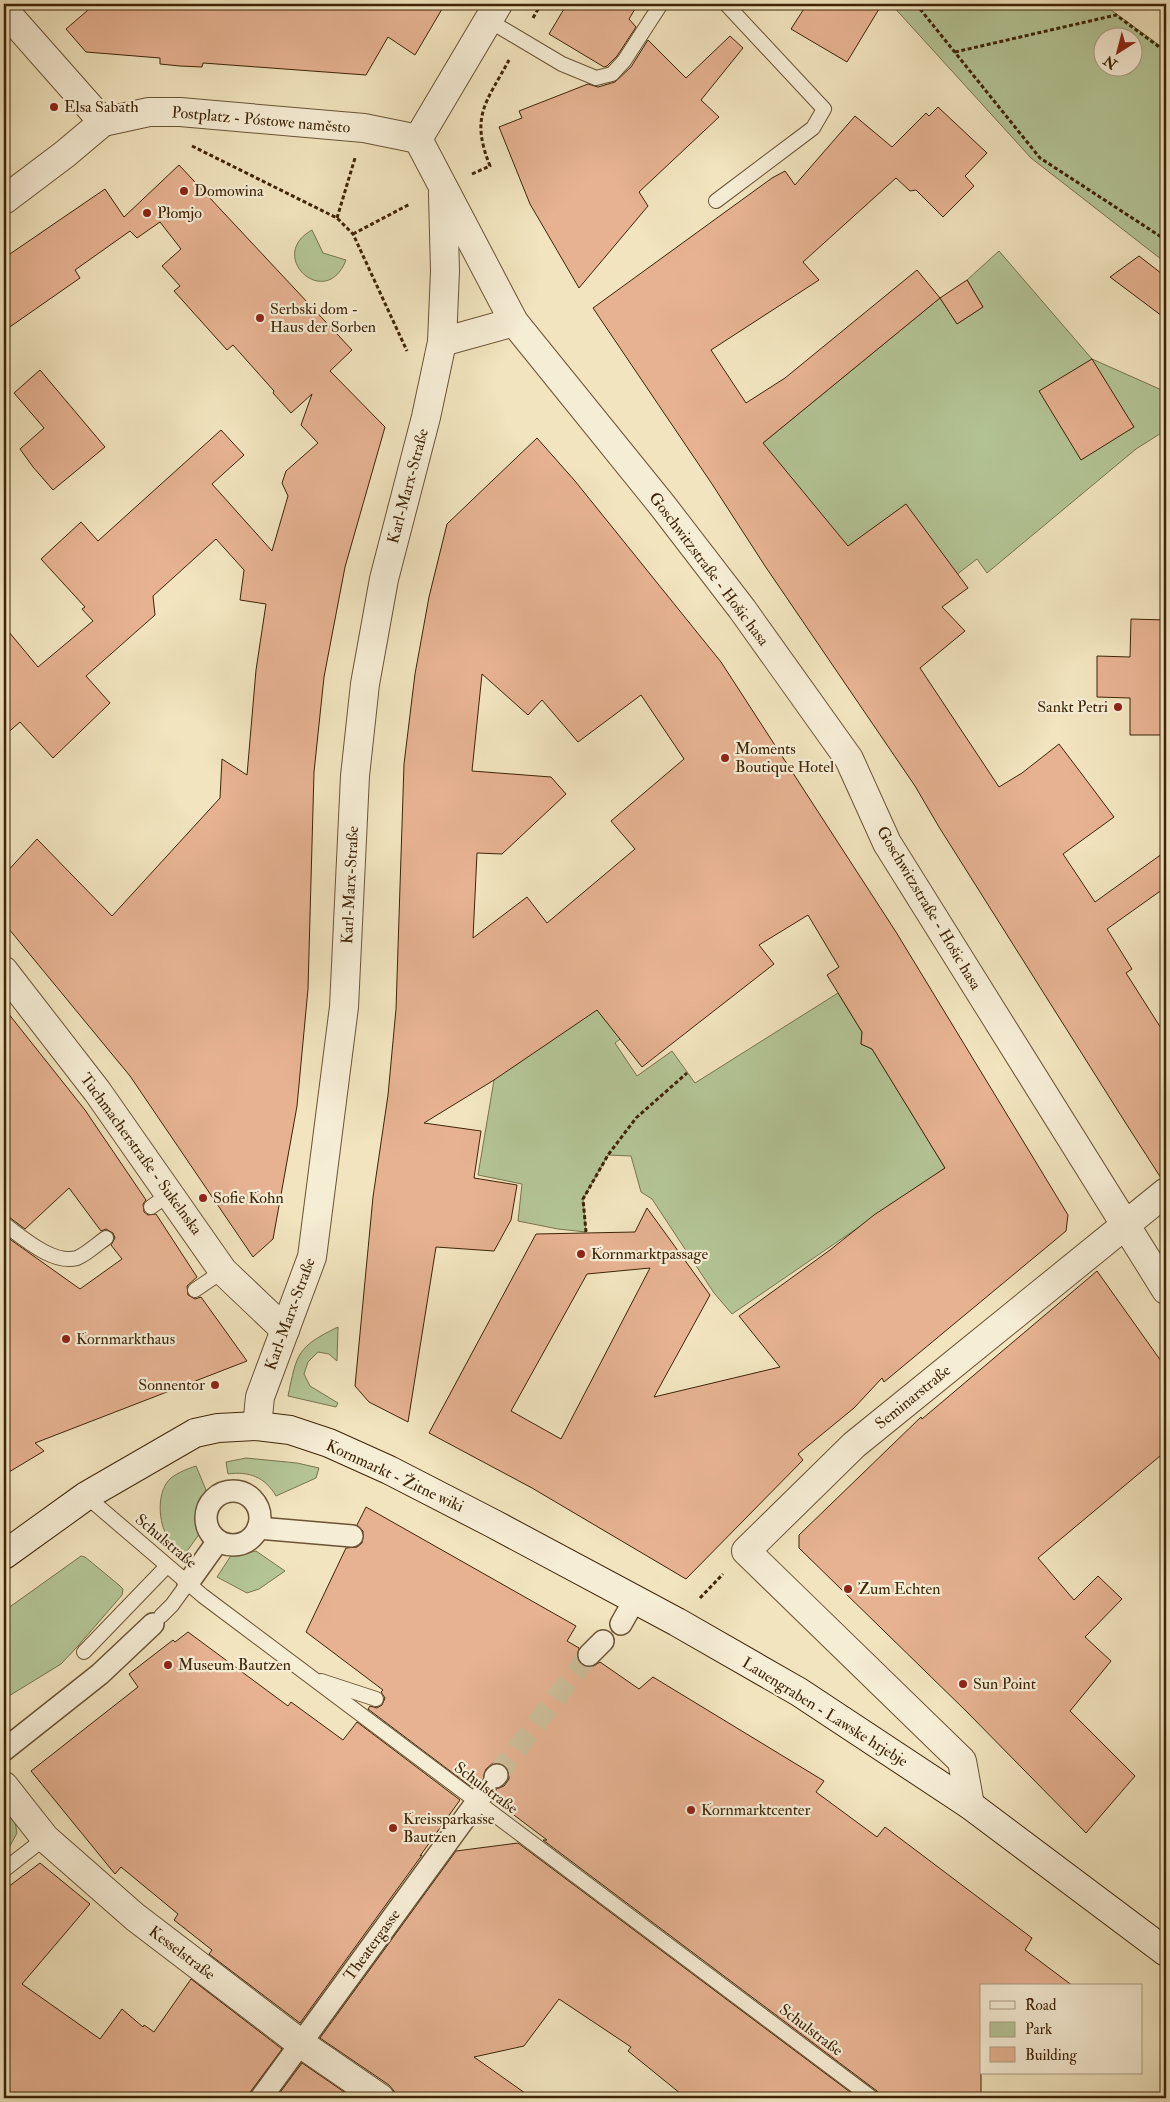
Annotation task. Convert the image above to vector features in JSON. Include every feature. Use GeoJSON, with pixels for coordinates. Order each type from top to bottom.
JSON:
{"type":"FeatureCollection","features":[{"type":"Feature","properties":{"kind":"street"},"geometry":{"type":"LineString","coordinates":[[4,10],[103,122],[65,154],[4,200]]}},
{"type":"Feature","properties":{"kind":"street"},"geometry":{"type":"LineString","coordinates":[[443,188],[445,271],[442,342],[514,322],[418,139],[493,12]]}},
{"type":"Feature","properties":{"kind":"street","name":"Postplatz - Póstowe naměsto"},"geometry":{"type":"LineString","coordinates":[[103,122],[149,112],[180,112],[364,128],[418,139]]}},
{"type":"Feature","properties":{"kind":"street","name":"Goschwitzstraße - Hošic hasa"},"geometry":{"type":"LineString","coordinates":[[514,322],[662,505],[742,609],[849,759],[886,843],[1166,1290]]}},
{"type":"Feature","properties":{"kind":"street","name":"Karl-Marx-Straße"},"geometry":{"type":"LineString","coordinates":[[257,1426],[260,1397],[312,1257],[344,1008],[354,776],[365,684],[384,579],[426,417],[442,342]]}},
{"type":"Feature","properties":{"kind":"street","name":"Tuchmacherstraße - Sukelnska"},"geometry":{"type":"LineString","coordinates":[[4,970],[98,1091],[161,1200],[224,1271],[285,1330]]}},
{"type":"Feature","properties":{"kind":"street","name":"Seminarstraße"},"geometry":{"type":"LineString","coordinates":[[746,1551],[854,1445],[1166,1192]]}},
{"type":"Feature","properties":{"kind":"street","name":"Kornmarkt - Žitne wiki"},"geometry":{"type":"LineString","coordinates":[[4,1555],[86,1496],[195,1434],[218,1428],[257,1426],[290,1430],[321,1440],[389,1470],[677,1622]]}},
{"type":"Feature","properties":{"kind":"street"},"geometry":{"type":"LineString","coordinates":[[229,1491],[238,1491],[247,1495],[254,1501],[260,1518],[258,1528],[248,1540],[241,1544],[225,1544],[218,1540],[211,1534],[207,1526],[205,1516],[208,1507],[220,1494],[229,1491]]}},
{"type":"Feature","properties":{"kind":"street"},"geometry":{"type":"LineString","coordinates":[[258,1528],[352,1536]]}},
{"type":"Feature","properties":{"kind":"street"},"geometry":{"type":"LineString","coordinates":[[188,1583],[218,1540]]}},
{"type":"Feature","properties":{"kind":"street"},"geometry":{"type":"LineString","coordinates":[[746,1551],[962,1761],[970,1806]]}},
{"type":"Feature","properties":{"kind":"street"},"geometry":{"type":"LineString","coordinates":[[621,1624],[635,1599]]}},
{"type":"Feature","properties":{"kind":"street"},"geometry":{"type":"LineString","coordinates":[[4,1750],[100,1674],[157,1620]]}},
{"type":"Feature","properties":{"kind":"street","name":"Lauengraben - Lawske hrjebje"},"geometry":{"type":"LineString","coordinates":[[677,1622],[826,1709],[970,1806],[1166,1952]]}},
{"type":"Feature","properties":{"kind":"street","name":"Kesselstraße"},"geometry":{"type":"LineString","coordinates":[[4,1786],[45,1838],[135,1917],[300,2044],[380,2098]]}},
{"type":"Feature","properties":{"kind":"street","name":"Theatergasse"},"geometry":{"type":"LineString","coordinates":[[261,2098],[488,1787]]}},
{"type":"Feature","properties":{"kind":"lane"},"geometry":{"type":"LineString","coordinates":[[493,12],[520,39],[562,64],[596,78],[612,74],[624,61],[661,4]]}},
{"type":"Feature","properties":{"kind":"lane"},"geometry":{"type":"LineString","coordinates":[[716,201],[813,128],[824,109],[726,4]]}},
{"type":"Feature","properties":{"kind":"lane"},"geometry":{"type":"LineString","coordinates":[[4,1224],[44,1252],[61,1258],[77,1258],[106,1238]]}},
{"type":"Feature","properties":{"kind":"lane"},"geometry":{"type":"LineString","coordinates":[[196,1290],[224,1271]]}},
{"type":"Feature","properties":{"kind":"lane","name":"Schulstraße"},"geometry":{"type":"LineString","coordinates":[[86,1496],[188,1583],[309,1676],[488,1787],[872,2098]]}},
{"type":"Feature","properties":{"kind":"lane"},"geometry":{"type":"LineString","coordinates":[[84,1652],[167,1566]]}},
{"type":"Feature","properties":{"kind":"lane"},"geometry":{"type":"LineString","coordinates":[[157,1620],[172,1605],[188,1583]]}},
{"type":"Feature","properties":{"kind":"lane"},"geometry":{"type":"LineString","coordinates":[[309,1676],[376,1699]]}},
{"type":"Feature","properties":{"kind":"lane"},"geometry":{"type":"LineString","coordinates":[[4,1870],[45,1838]]}},
{"type":"Feature","properties":{"kind":"path"},"geometry":{"type":"LineString","coordinates":[[490,166],[480,134],[480,116],[520,39],[541,4]]}},
{"type":"Feature","properties":{"kind":"path"},"geometry":{"type":"LineString","coordinates":[[916,4],[1040,158],[1166,240]]}},
{"type":"Feature","properties":{"kind":"path"},"geometry":{"type":"LineString","coordinates":[[955,52],[1116,15],[1166,52]]}},
{"type":"Feature","properties":{"kind":"path"},"geometry":{"type":"LineString","coordinates":[[190,146],[337,218],[353,234],[408,351]]}},
{"type":"Feature","properties":{"kind":"path"},"geometry":{"type":"LineString","coordinates":[[337,218],[356,155]]}},
{"type":"Feature","properties":{"kind":"path"},"geometry":{"type":"LineString","coordinates":[[353,234],[414,202]]}},
{"type":"Feature","properties":{"kind":"path"},"geometry":{"type":"LineString","coordinates":[[586,1232],[583,1199],[608,1155],[636,1118],[687,1073]]}},
{"type":"Feature","properties":{"kind":"path"},"geometry":{"type":"LineString","coordinates":[[677,1622],[746,1551]]}},
{"type":"Feature","properties":{"kind":"green space"},"geometry":{"type":"Polygon","coordinates":[[[891,4],[1103,4],[1136,28],[1092,28],[1092,78],[1142,78],[1142,32],[1166,50],[1166,263],[1031,158],[891,4]]]}},
{"type":"Feature","properties":{"kind":"green space"},"geometry":{"type":"Polygon","coordinates":[[[312,230],[323,253],[346,260],[337,275],[326,281],[314,280],[304,274],[297,265],[295,253],[299,241],[312,230]]]}},
{"type":"Feature","properties":{"kind":"green space"},"geometry":{"type":"Polygon","coordinates":[[[999,251],[1092,359],[1166,391],[1166,430],[1136,449],[987,573],[977,559],[956,575],[905,505],[842,551],[763,443],[940,298],[957,324],[983,307],[967,280],[999,251]]]}},
{"type":"Feature","properties":{"kind":"green space"},"geometry":{"type":"Polygon","coordinates":[[[534,978],[641,1023],[615,1043],[637,1076],[672,1051],[695,1083],[838,993],[862,1032],[861,1044],[872,1049],[945,1168],[732,1314],[714,1293],[652,1199],[641,1192],[631,1156],[608,1155],[583,1199],[586,1232],[558,1229],[518,1221],[522,1184],[478,1175],[494,1080],[534,978]]]}},
{"type":"Feature","properties":{"kind":"green space"},"geometry":{"type":"Polygon","coordinates":[[[338,1327],[337,1361],[329,1354],[318,1352],[308,1362],[304,1374],[310,1386],[338,1403],[336,1407],[288,1396],[294,1370],[301,1353],[314,1340],[338,1327]]]}},
{"type":"Feature","properties":{"kind":"green space"},"geometry":{"type":"Polygon","coordinates":[[[246,1458],[297,1463],[319,1468],[316,1478],[276,1496],[267,1484],[256,1477],[236,1473],[228,1474],[226,1462],[246,1458]]]}},
{"type":"Feature","properties":{"kind":"green space"},"geometry":{"type":"Polygon","coordinates":[[[196,1466],[206,1490],[199,1510],[202,1530],[185,1554],[172,1543],[163,1528],[160,1513],[161,1497],[166,1483],[171,1478],[196,1466]]]}},
{"type":"Feature","properties":{"kind":"green space"},"geometry":{"type":"Polygon","coordinates":[[[256,1551],[285,1571],[259,1589],[247,1593],[217,1577],[232,1554],[256,1551]]]}},
{"type":"Feature","properties":{"kind":"green space"},"geometry":{"type":"Polygon","coordinates":[[[81,1556],[85,1557],[119,1585],[123,1589],[122,1595],[61,1664],[4,1699],[4,1611],[81,1556]]]}},
{"type":"Feature","properties":{"kind":"green space"},"geometry":{"type":"Polygon","coordinates":[[[7,1808],[15,1822],[17,1833],[4,1857],[4,1810],[7,1808]]]}},
{"type":"Feature","properties":{"kind":"building"},"geometry":{"type":"Polygon","coordinates":[[[95,4],[445,4],[415,55],[388,37],[366,75],[203,63],[202,67],[180,66],[160,64],[160,58],[86,52],[66,29],[95,4]]]}},
{"type":"Feature","properties":{"kind":"building"},"geometry":{"type":"Polygon","coordinates":[[[567,4],[638,4],[629,19],[636,27],[617,56],[607,66],[604,67],[549,34],[567,4]]]}},
{"type":"Feature","properties":{"kind":"building"},"geometry":{"type":"Polygon","coordinates":[[[807,4],[882,4],[847,62],[791,29],[807,4]]]}},
{"type":"Feature","properties":{"kind":"building"},"geometry":{"type":"Polygon","coordinates":[[[730,36],[743,48],[701,100],[719,117],[639,192],[648,206],[579,288],[530,204],[499,127],[522,118],[519,111],[588,84],[598,87],[615,82],[631,67],[648,40],[686,78],[730,36]]]}},
{"type":"Feature","properties":{"kind":"building"},"geometry":{"type":"Polygon","coordinates":[[[938,107],[987,153],[965,176],[974,186],[943,217],[916,190],[910,191],[896,178],[803,262],[819,280],[711,350],[746,403],[785,378],[917,270],[940,298],[763,443],[848,546],[906,504],[968,588],[942,607],[965,631],[920,668],[999,787],[1022,773],[1059,744],[1114,817],[1063,854],[1095,902],[1166,851],[1166,887],[1107,929],[1132,969],[1126,973],[1166,1036],[1166,1177],[1161,1178],[1125,1122],[915,786],[593,308],[772,178],[785,171],[795,185],[855,116],[892,147],[926,113],[929,116],[938,107]]]}},
{"type":"Feature","properties":{"kind":"building"},"geometry":{"type":"Polygon","coordinates":[[[179,165],[352,350],[330,371],[385,427],[345,567],[324,677],[314,772],[308,989],[297,1106],[273,1239],[253,1257],[130,1076],[4,923],[4,875],[37,839],[112,916],[220,798],[222,759],[247,775],[256,670],[266,604],[240,600],[244,570],[216,539],[153,596],[155,615],[86,676],[110,703],[53,758],[20,722],[4,736],[4,626],[38,667],[93,621],[82,609],[85,607],[41,559],[81,522],[98,541],[221,430],[244,455],[212,484],[272,551],[288,496],[282,483],[286,471],[318,443],[301,425],[312,394],[291,413],[233,345],[227,350],[174,291],[180,286],[162,266],[181,249],[160,222],[137,238],[130,231],[75,270],[80,278],[4,331],[4,258],[105,189],[124,217],[179,165]]]}},
{"type":"Feature","properties":{"kind":"building"},"geometry":{"type":"Polygon","coordinates":[[[1139,256],[1166,277],[1166,319],[1110,277],[1139,256]]]}},
{"type":"Feature","properties":{"kind":"building"},"geometry":{"type":"Polygon","coordinates":[[[967,280],[983,307],[957,324],[940,298],[967,280]]]}},
{"type":"Feature","properties":{"kind":"building"},"geometry":{"type":"Polygon","coordinates":[[[1092,359],[1134,427],[1081,460],[1039,391],[1092,359]]]}},
{"type":"Feature","properties":{"kind":"building"},"geometry":{"type":"Polygon","coordinates":[[[40,370],[105,447],[53,490],[20,449],[44,428],[14,393],[40,370]]]}},
{"type":"Feature","properties":{"kind":"building"},"geometry":{"type":"Polygon","coordinates":[[[537,438],[575,481],[721,662],[896,932],[1068,1215],[1066,1231],[884,1382],[882,1378],[854,1408],[798,1454],[803,1460],[686,1579],[532,1488],[429,1433],[536,1234],[635,1232],[647,1208],[710,1295],[654,1397],[780,1367],[739,1316],[830,1250],[874,1215],[945,1168],[872,1049],[861,1044],[862,1032],[827,975],[839,967],[808,915],[759,945],[774,964],[642,1067],[597,1010],[494,1080],[424,1123],[481,1131],[474,1178],[517,1185],[511,1220],[494,1251],[436,1247],[408,1422],[369,1402],[355,1386],[373,1197],[388,1095],[396,1009],[404,764],[415,674],[429,597],[447,524],[537,438]],[[482,674],[472,771],[551,777],[566,794],[502,854],[477,853],[473,938],[527,897],[547,923],[635,849],[611,821],[684,759],[641,695],[578,742],[542,700],[528,715],[482,674]],[[650,1268],[587,1274],[511,1411],[561,1439],[650,1268]]]}},
{"type":"Feature","properties":{"kind":"building"},"geometry":{"type":"Polygon","coordinates":[[[1131,619],[1166,620],[1166,735],[1130,735],[1130,698],[1097,697],[1097,656],[1130,657],[1131,619]]]}},
{"type":"Feature","properties":{"kind":"building"},"geometry":{"type":"Polygon","coordinates":[[[4,1008],[85,1110],[146,1200],[143,1204],[144,1212],[148,1215],[156,1214],[197,1277],[187,1286],[188,1295],[195,1299],[201,1297],[247,1361],[35,1443],[44,1451],[4,1475],[4,1235],[80,1289],[122,1259],[111,1245],[115,1238],[113,1233],[106,1229],[101,1231],[69,1188],[25,1229],[4,1215],[4,1008]]]}},
{"type":"Feature","properties":{"kind":"building"},"geometry":{"type":"Polygon","coordinates":[[[1097,1271],[1166,1368],[1166,1451],[1038,1558],[1074,1600],[1098,1576],[1122,1599],[1085,1637],[1111,1661],[1070,1711],[1135,1776],[1086,1833],[966,1711],[799,1548],[799,1535],[921,1417],[922,1419],[1097,1271]]]}},
{"type":"Feature","properties":{"kind":"building","name":"Kornmarktcenter"},"geometry":{"type":"Polygon","coordinates":[[[366,1507],[576,1626],[567,1641],[579,1648],[577,1658],[581,1664],[592,1667],[600,1662],[639,1689],[653,1677],[824,1781],[816,1792],[877,1837],[885,1827],[1032,1938],[1025,1950],[1070,1984],[980,1984],[981,2098],[881,2098],[877,2091],[543,1840],[547,1840],[494,1800],[496,1789],[504,1786],[509,1779],[509,1771],[505,1766],[500,1763],[493,1763],[486,1769],[483,1780],[474,1785],[472,1783],[470,1786],[368,1709],[370,1706],[377,1708],[382,1705],[385,1698],[381,1692],[383,1690],[306,1632],[346,1548],[357,1547],[362,1543],[363,1531],[357,1525],[366,1507]]]}},
{"type":"Feature","properties":{"kind":"building"},"geometry":{"type":"Polygon","coordinates":[[[188,1632],[288,1706],[291,1702],[343,1740],[357,1722],[460,1800],[300,2023],[209,1954],[212,1950],[174,1920],[178,1914],[121,1867],[115,1874],[31,1771],[138,1687],[129,1674],[173,1640],[175,1642],[188,1632]]]}},
{"type":"Feature","properties":{"kind":"building"},"geometry":{"type":"Polygon","coordinates":[[[518,1843],[858,2098],[686,2098],[628,2051],[631,2047],[559,1999],[524,2046],[474,2057],[532,2098],[395,2098],[394,2091],[389,2085],[320,2038],[456,1851],[518,1843]]]}},
{"type":"Feature","properties":{"kind":"building"},"geometry":{"type":"Polygon","coordinates":[[[40,1863],[90,1904],[22,1984],[100,2039],[122,2009],[143,2027],[144,2025],[154,2032],[191,1979],[282,2049],[251,2091],[249,2098],[4,2098],[4,1890],[40,1863]]]}},
{"type":"Feature","properties":{"kind":"building"},"geometry":{"type":"Polygon","coordinates":[[[302,2063],[353,2098],[276,2098],[302,2063]]]}},
{"type":"Feature","properties":{"kind":"tunnel"},"geometry":{"type":"LineString","coordinates":[[497,1775],[589,1655]]}},
{"type":"Feature","properties":{"kind":"place","name":"Elsa Sabath"},"geometry":{"type":"Point","coordinates":[54,107]}},
{"type":"Feature","properties":{"kind":"place","name":"Domowina"},"geometry":{"type":"Point","coordinates":[184,191]}},
{"type":"Feature","properties":{"kind":"place","name":"Płomjo"},"geometry":{"type":"Point","coordinates":[147,213]}},
{"type":"Feature","properties":{"kind":"place","name":"Serbski dom - Haus der Sorben"},"geometry":{"type":"Point","coordinates":[260,318]}},
{"type":"Feature","properties":{"kind":"place","name":"Sankt Petri"},"geometry":{"type":"Point","coordinates":[1118,707]}},
{"type":"Feature","properties":{"kind":"place","name":"Moments Boutique Hotel"},"geometry":{"type":"Point","coordinates":[725,758]}},
{"type":"Feature","properties":{"kind":"place","name":"Sofie Kohn"},"geometry":{"type":"Point","coordinates":[203,1198]}},
{"type":"Feature","properties":{"kind":"place","name":"Kornmarktpassage"},"geometry":{"type":"Point","coordinates":[581,1254]}},
{"type":"Feature","properties":{"kind":"place","name":"Kornmarkthaus"},"geometry":{"type":"Point","coordinates":[66,1339]}},
{"type":"Feature","properties":{"kind":"place","name":"Sonnentor"},"geometry":{"type":"Point","coordinates":[215,1385]}},
{"type":"Feature","properties":{"kind":"place","name":"Zum Echten"},"geometry":{"type":"Point","coordinates":[848,1589]}},
{"type":"Feature","properties":{"kind":"place","name":"Museum Bautzen"},"geometry":{"type":"Point","coordinates":[168,1665]}},
{"type":"Feature","properties":{"kind":"place","name":"Sun Point"},"geometry":{"type":"Point","coordinates":[963,1684]}},
{"type":"Feature","properties":{"kind":"place","name":"Kornmarktcenter"},"geometry":{"type":"Point","coordinates":[691,1810]}},
{"type":"Feature","properties":{"kind":"place","name":"Kreissparkasse Bautzen"},"geometry":{"type":"Point","coordinates":[393,1828]}}]}
